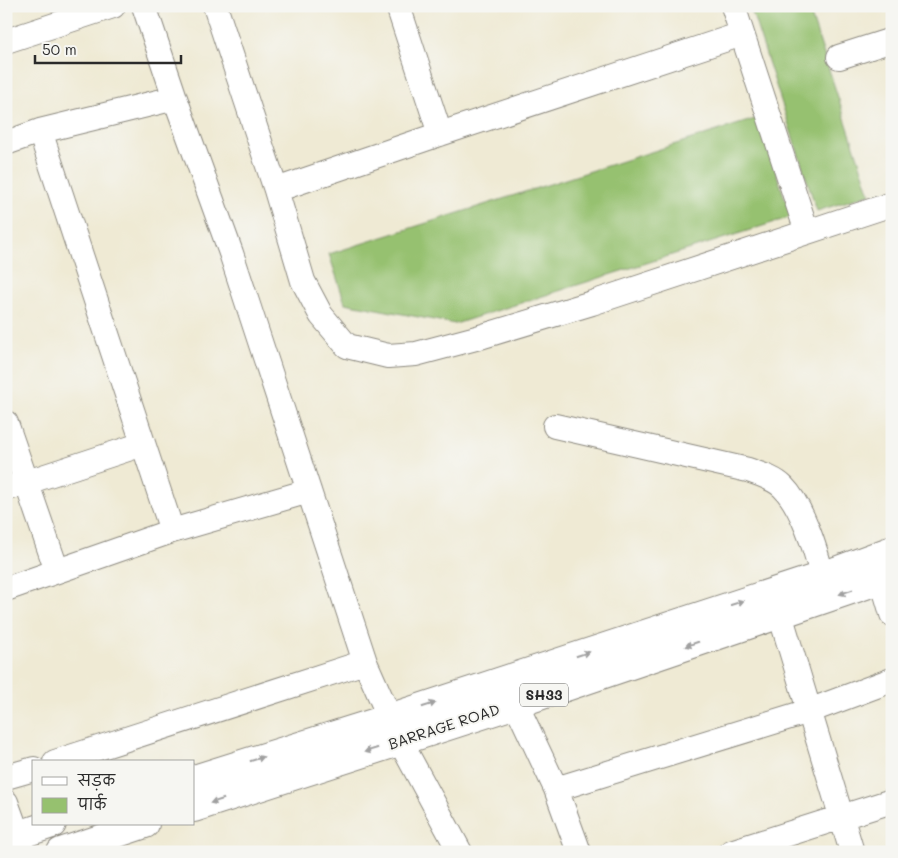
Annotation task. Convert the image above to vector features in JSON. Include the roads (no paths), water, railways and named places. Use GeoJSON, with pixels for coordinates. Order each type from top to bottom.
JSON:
{"type":"FeatureCollection","features":[{"type":"Feature","properties":{"kind":"main road","name":"BARRAGE ROAD"},"geometry":{"type":"LineString","coordinates":[[195,808],[395,729],[822,576],[885,565]]}},
{"type":"Feature","properties":{"kind":"main road","name":"BARRAGE ROAD"},"geometry":{"type":"LineString","coordinates":[[195,779],[395,729],[516,704],[780,614],[885,565]]}},
{"type":"Feature","properties":{"kind":"main road"},"geometry":{"type":"LineString","coordinates":[[16,842],[48,826]]}},
{"type":"Feature","properties":{"kind":"main road"},"geometry":{"type":"LineString","coordinates":[[61,852],[139,826]]}},
{"type":"Feature","properties":{"kind":"street"},"geometry":{"type":"LineString","coordinates":[[6,41],[113,6]]}},
{"type":"Feature","properties":{"kind":"street"},"geometry":{"type":"LineString","coordinates":[[144,6],[231,253],[365,662],[395,729],[460,852]]}},
{"type":"Feature","properties":{"kind":"street"},"geometry":{"type":"LineString","coordinates":[[215,6],[276,190],[303,282],[321,314],[347,346],[388,356],[416,354],[592,303],[892,204]]}},
{"type":"Feature","properties":{"kind":"street"},"geometry":{"type":"LineString","coordinates":[[398,6],[440,134]]}},
{"type":"Feature","properties":{"kind":"street"},"geometry":{"type":"LineString","coordinates":[[733,6],[807,232]]}},
{"type":"Feature","properties":{"kind":"street"},"geometry":{"type":"LineString","coordinates":[[276,190],[742,34]]}},
{"type":"Feature","properties":{"kind":"street"},"geometry":{"type":"LineString","coordinates":[[839,57],[892,40]]}},
{"type":"Feature","properties":{"kind":"street"},"geometry":{"type":"LineString","coordinates":[[6,143],[40,131],[175,98]]}},
{"type":"Feature","properties":{"kind":"street"},"geometry":{"type":"LineString","coordinates":[[40,131],[172,531]]}},
{"type":"Feature","properties":{"kind":"street"},"geometry":{"type":"LineString","coordinates":[[6,423],[16,486],[57,571]]}},
{"type":"Feature","properties":{"kind":"street"},"geometry":{"type":"LineString","coordinates":[[554,426],[748,470],[766,476],[782,486],[795,503],[816,551],[822,576]]}},
{"type":"Feature","properties":{"kind":"street"},"geometry":{"type":"LineString","coordinates":[[16,486],[143,444]]}},
{"type":"Feature","properties":{"kind":"street"},"geometry":{"type":"LineString","coordinates":[[6,589],[172,531],[309,491]]}},
{"type":"Feature","properties":{"kind":"street"},"geometry":{"type":"LineString","coordinates":[[885,565],[892,614]]}},
{"type":"Feature","properties":{"kind":"street"},"geometry":{"type":"LineString","coordinates":[[780,614],[852,852]]}},
{"type":"Feature","properties":{"kind":"street"},"geometry":{"type":"LineString","coordinates":[[61,760],[365,662]]}},
{"type":"Feature","properties":{"kind":"street"},"geometry":{"type":"LineString","coordinates":[[556,790],[809,711],[892,680]]}},
{"type":"Feature","properties":{"kind":"street"},"geometry":{"type":"LineString","coordinates":[[516,704],[556,790],[579,852]]}},
{"type":"Feature","properties":{"kind":"street"},"geometry":{"type":"LineString","coordinates":[[6,778],[32,770]]}},
{"type":"Feature","properties":{"kind":"street"},"geometry":{"type":"LineString","coordinates":[[731,852],[892,801]]}},
{"type":"Feature","properties":{"kind":"street"},"geometry":{"type":"LineString","coordinates":[[6,802],[16,842]]}}]}
